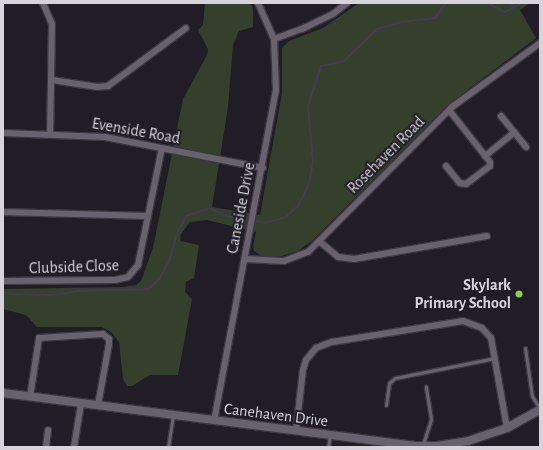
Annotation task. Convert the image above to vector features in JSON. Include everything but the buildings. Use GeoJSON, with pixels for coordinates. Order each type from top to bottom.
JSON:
{"type":"FeatureCollection","features":[{"type":"Feature","properties":{"kind":"street"},"geometry":{"type":"LineString","coordinates":[[43,3],[52,24],[50,134]]}},
{"type":"Feature","properties":{"kind":"street","name":"Caneside Drive"},"geometry":{"type":"LineString","coordinates":[[214,421],[263,168],[278,73],[274,39],[258,3]]}},
{"type":"Feature","properties":{"kind":"street"},"geometry":{"type":"LineString","coordinates":[[274,39],[333,14],[347,3]]}},
{"type":"Feature","properties":{"kind":"street"},"geometry":{"type":"LineString","coordinates":[[52,80],[108,86],[186,28]]}},
{"type":"Feature","properties":{"kind":"street","name":"Rosehaven Road"},"geometry":{"type":"LineString","coordinates":[[245,259],[277,262],[290,260],[308,252],[449,110],[540,43]]}},
{"type":"Feature","properties":{"kind":"street"},"geometry":{"type":"LineString","coordinates":[[446,166],[460,183],[466,184],[490,166],[485,156],[449,110]]}},
{"type":"Feature","properties":{"kind":"street"},"geometry":{"type":"LineString","coordinates":[[501,116],[526,147]]}},
{"type":"Feature","properties":{"kind":"street"},"geometry":{"type":"LineString","coordinates":[[485,156],[515,132]]}},
{"type":"Feature","properties":{"kind":"street","name":"Evenside Road"},"geometry":{"type":"LineString","coordinates":[[3,133],[105,136],[263,168]]}},
{"type":"Feature","properties":{"kind":"street","name":"Clubside Close"},"geometry":{"type":"LineString","coordinates":[[3,281],[115,280],[128,277],[138,264],[162,148]]}},
{"type":"Feature","properties":{"kind":"street"},"geometry":{"type":"LineString","coordinates":[[3,212],[148,216]]}},
{"type":"Feature","properties":{"kind":"street"},"geometry":{"type":"LineString","coordinates":[[319,241],[338,257],[354,259],[487,236]]}},
{"type":"Feature","properties":{"kind":"street"},"geometry":{"type":"LineString","coordinates":[[296,431],[306,360],[322,345],[463,321],[476,324],[488,332],[496,358],[507,428]]}},
{"type":"Feature","properties":{"kind":"street"},"geometry":{"type":"LineString","coordinates":[[30,397],[39,338],[103,334],[109,339],[109,344],[98,405]]}},
{"type":"Feature","properties":{"kind":"street","name":"Canehaven Drive"},"geometry":{"type":"LineString","coordinates":[[3,393],[98,405],[173,417],[296,431],[403,446],[437,447],[468,441],[507,428],[540,410]]}},
{"type":"Feature","properties":{"kind":"street"},"geometry":{"type":"LineString","coordinates":[[74,447],[81,404]]}},
{"type":"Feature","properties":{"kind":"street"},"geometry":{"type":"LineString","coordinates":[[46,447],[48,430]]}},
{"type":"Feature","properties":{"kind":"lane"},"geometry":{"type":"LineString","coordinates":[[525,348],[531,390],[540,410]]}},
{"type":"Feature","properties":{"kind":"lane"},"geometry":{"type":"LineString","coordinates":[[386,405],[389,383],[395,378],[496,358]]}},
{"type":"Feature","properties":{"kind":"lane"},"geometry":{"type":"LineString","coordinates":[[422,446],[431,419],[426,386]]}},
{"type":"Feature","properties":{"kind":"lane"},"geometry":{"type":"LineString","coordinates":[[168,447],[173,417]]}},
{"type":"Feature","properties":{"kind":"lane"},"geometry":{"type":"LineString","coordinates":[[328,447],[330,436]]}},
{"type":"Feature","properties":{"kind":"green space"},"geometry":{"type":"Polygon","coordinates":[[[205,3],[250,3],[253,9],[253,27],[239,31],[233,45],[228,107],[212,207],[260,215],[282,93],[282,48],[289,41],[323,28],[359,3],[530,3],[520,10],[536,38],[449,104],[312,241],[298,251],[282,256],[262,256],[254,251],[253,246],[256,232],[207,220],[190,222],[181,234],[180,241],[199,245],[194,278],[186,282],[185,292],[192,299],[178,375],[150,375],[132,386],[127,386],[123,379],[119,342],[112,333],[102,327],[37,327],[26,315],[3,309],[3,289],[123,287],[136,285],[141,281],[153,248],[183,99],[207,55],[208,49],[198,30],[203,25],[205,3]]]}},
{"type":"Feature","properties":{"kind":"waterway"},"geometry":{"type":"LineString","coordinates":[[3,294],[53,295],[81,291],[149,289],[160,278],[169,261],[177,234],[186,216],[209,208],[227,216],[265,223],[286,217],[298,206],[309,183],[313,162],[308,106],[321,66],[344,61],[377,29],[402,22],[435,18],[446,3]]}},
{"type":"Feature","properties":{"kind":"waterway"},"geometry":{"type":"LineString","coordinates":[[487,3],[505,12],[522,3]]}},
{"type":"Feature","properties":{"kind":"waterway"},"geometry":{"type":"LineString","coordinates":[[509,3],[515,6]]}},
{"type":"Feature","properties":{"kind":"place","name":"Skylark Primary School"},"geometry":{"type":"Point","coordinates":[519,294]}}]}
